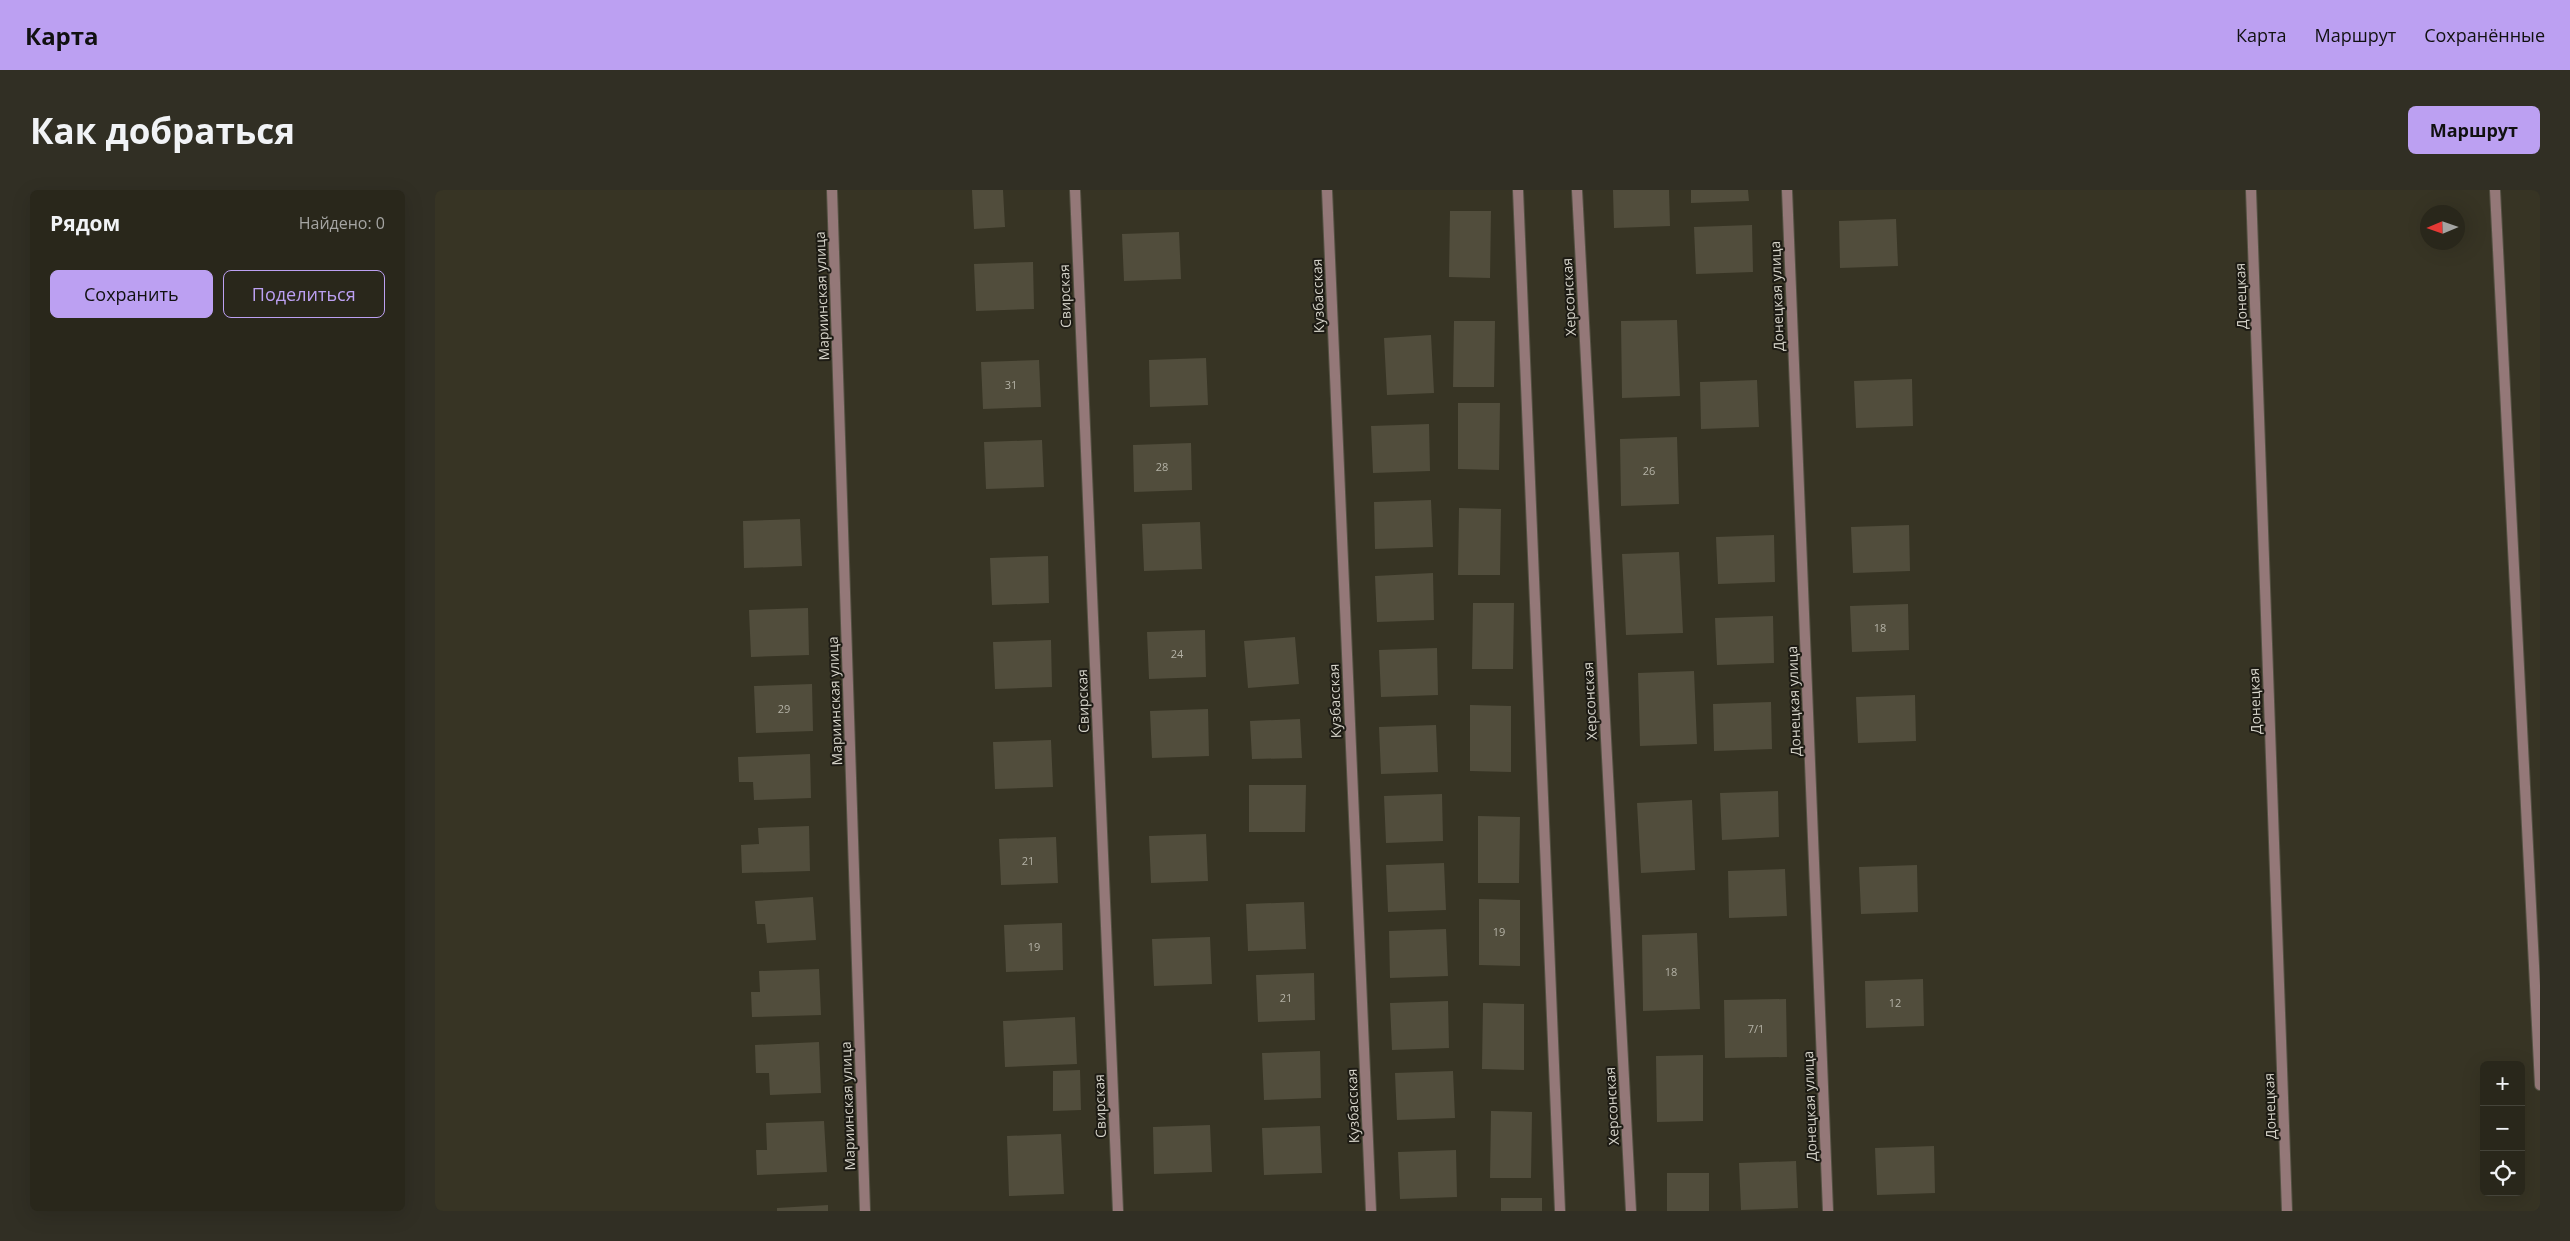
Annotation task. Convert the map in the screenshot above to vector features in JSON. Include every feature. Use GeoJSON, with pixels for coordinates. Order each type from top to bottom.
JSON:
{"type":"FeatureCollection","features":[{"type":"Feature","properties":{"kind":"street","name":"Мариинская улица"},"geometry":{"type":"LineString","coordinates":[[832,190],[865,1211]]}},
{"type":"Feature","properties":{"kind":"street","name":"Свирская"},"geometry":{"type":"LineString","coordinates":[[1075,190],[1118,1211]]}},
{"type":"Feature","properties":{"kind":"street","name":"Кузбасская"},"geometry":{"type":"LineString","coordinates":[[1327,190],[1371,1211]]}},
{"type":"Feature","properties":{"kind":"street"},"geometry":{"type":"LineString","coordinates":[[1518,190],[1560,1211]]}},
{"type":"Feature","properties":{"kind":"street","name":"Херсонская"},"geometry":{"type":"LineString","coordinates":[[1577,190],[1631,1211]]}},
{"type":"Feature","properties":{"kind":"street","name":"Донецкая улица"},"geometry":{"type":"LineString","coordinates":[[1787,190],[1828,1211]]}},
{"type":"Feature","properties":{"kind":"street","name":"Донецкая"},"geometry":{"type":"LineString","coordinates":[[2251,190],[2287,1211]]}},
{"type":"Feature","properties":{"kind":"street"},"geometry":{"type":"LineString","coordinates":[[2495,190],[2540,1085]]}},
{"type":"Feature","properties":{"kind":"building"},"geometry":{"type":"Polygon","coordinates":[[[972,190],[1003,190],[1005,227],[974,229],[972,190]]]}},
{"type":"Feature","properties":{"kind":"building"},"geometry":{"type":"Polygon","coordinates":[[[1613,190],[1669,190],[1670,226],[1614,228],[1613,190]]]}},
{"type":"Feature","properties":{"kind":"building"},"geometry":{"type":"Polygon","coordinates":[[[1691,190],[1748,190],[1749,201],[1691,203],[1691,190]]]}},
{"type":"Feature","properties":{"kind":"building"},"geometry":{"type":"Polygon","coordinates":[[[1450,211],[1491,211],[1490,278],[1449,277],[1450,211]]]}},
{"type":"Feature","properties":{"kind":"building"},"geometry":{"type":"Polygon","coordinates":[[[1896,219],[1898,266],[1840,268],[1839,221],[1896,219]]]}},
{"type":"Feature","properties":{"kind":"building"},"geometry":{"type":"Polygon","coordinates":[[[1752,225],[1753,272],[1696,274],[1694,227],[1752,225]]]}},
{"type":"Feature","properties":{"kind":"building"},"geometry":{"type":"Polygon","coordinates":[[[1179,232],[1181,279],[1124,281],[1122,234],[1179,232]]]}},
{"type":"Feature","properties":{"kind":"building"},"geometry":{"type":"Polygon","coordinates":[[[1033,262],[1034,309],[976,311],[974,264],[1033,262]]]}},
{"type":"Feature","properties":{"kind":"building"},"geometry":{"type":"Polygon","coordinates":[[[1677,320],[1680,396],[1622,398],[1621,321],[1677,320]]]}},
{"type":"Feature","properties":{"kind":"building"},"geometry":{"type":"Polygon","coordinates":[[[1454,321],[1495,321],[1494,387],[1453,387],[1454,321]]]}},
{"type":"Feature","properties":{"kind":"building"},"geometry":{"type":"Polygon","coordinates":[[[1431,335],[1434,393],[1387,395],[1384,338],[1431,335]]]}},
{"type":"Feature","properties":{"kind":"building"},"geometry":{"type":"Polygon","coordinates":[[[1206,358],[1208,405],[1150,407],[1149,360],[1206,358]]]}},
{"type":"Feature","properties":{"kind":"building"},"geometry":{"type":"Polygon","coordinates":[[[1039,360],[1041,407],[983,409],[981,362],[1039,360]]]}},
{"type":"Feature","properties":{"kind":"building"},"geometry":{"type":"Polygon","coordinates":[[[1912,379],[1913,426],[1856,428],[1854,381],[1912,379]]]}},
{"type":"Feature","properties":{"kind":"building"},"geometry":{"type":"Polygon","coordinates":[[[1757,380],[1759,427],[1701,429],[1700,382],[1757,380]]]}},
{"type":"Feature","properties":{"kind":"building"},"geometry":{"type":"Polygon","coordinates":[[[1458,403],[1500,403],[1499,470],[1458,469],[1458,403]]]}},
{"type":"Feature","properties":{"kind":"building"},"geometry":{"type":"Polygon","coordinates":[[[1429,424],[1430,471],[1373,473],[1371,426],[1429,424]]]}},
{"type":"Feature","properties":{"kind":"building"},"geometry":{"type":"Polygon","coordinates":[[[1677,437],[1679,504],[1621,506],[1620,439],[1677,437]]]}},
{"type":"Feature","properties":{"kind":"building"},"geometry":{"type":"Polygon","coordinates":[[[1042,440],[1044,487],[986,489],[984,442],[1042,440]]]}},
{"type":"Feature","properties":{"kind":"building"},"geometry":{"type":"Polygon","coordinates":[[[1191,443],[1192,490],[1134,492],[1133,445],[1191,443]]]}},
{"type":"Feature","properties":{"kind":"building"},"geometry":{"type":"Polygon","coordinates":[[[1431,500],[1433,547],[1375,549],[1374,502],[1431,500]]]}},
{"type":"Feature","properties":{"kind":"building"},"geometry":{"type":"Polygon","coordinates":[[[1459,508],[1501,509],[1500,575],[1458,575],[1459,508]]]}},
{"type":"Feature","properties":{"kind":"building"},"geometry":{"type":"Polygon","coordinates":[[[800,519],[802,566],[744,568],[743,521],[800,519]]]}},
{"type":"Feature","properties":{"kind":"building"},"geometry":{"type":"Polygon","coordinates":[[[1200,522],[1202,569],[1144,571],[1142,524],[1200,522]]]}},
{"type":"Feature","properties":{"kind":"building"},"geometry":{"type":"Polygon","coordinates":[[[1909,525],[1910,571],[1853,573],[1851,527],[1909,525]]]}},
{"type":"Feature","properties":{"kind":"building"},"geometry":{"type":"Polygon","coordinates":[[[1774,535],[1775,582],[1718,584],[1716,537],[1774,535]]]}},
{"type":"Feature","properties":{"kind":"building"},"geometry":{"type":"Polygon","coordinates":[[[1679,552],[1683,633],[1626,635],[1622,554],[1679,552]]]}},
{"type":"Feature","properties":{"kind":"building"},"geometry":{"type":"Polygon","coordinates":[[[1048,556],[1049,603],[992,605],[990,558],[1048,556]]]}},
{"type":"Feature","properties":{"kind":"building"},"geometry":{"type":"Polygon","coordinates":[[[1433,573],[1434,620],[1377,622],[1375,576],[1433,573]]]}},
{"type":"Feature","properties":{"kind":"building"},"geometry":{"type":"Polygon","coordinates":[[[1473,603],[1514,603],[1513,669],[1472,669],[1473,603]]]}},
{"type":"Feature","properties":{"kind":"building"},"geometry":{"type":"Polygon","coordinates":[[[1908,604],[1909,650],[1852,652],[1850,606],[1908,604]]]}},
{"type":"Feature","properties":{"kind":"building"},"geometry":{"type":"Polygon","coordinates":[[[808,608],[809,655],[751,657],[749,610],[808,608]]]}},
{"type":"Feature","properties":{"kind":"building"},"geometry":{"type":"Polygon","coordinates":[[[1773,616],[1774,663],[1717,665],[1715,618],[1773,616]]]}},
{"type":"Feature","properties":{"kind":"building"},"geometry":{"type":"Polygon","coordinates":[[[1205,630],[1206,677],[1149,679],[1147,632],[1205,630]]]}},
{"type":"Feature","properties":{"kind":"building"},"geometry":{"type":"Polygon","coordinates":[[[1295,637],[1299,684],[1248,688],[1244,641],[1295,637]]]}},
{"type":"Feature","properties":{"kind":"building"},"geometry":{"type":"Polygon","coordinates":[[[1051,640],[1052,687],[995,689],[993,642],[1051,640]]]}},
{"type":"Feature","properties":{"kind":"building"},"geometry":{"type":"Polygon","coordinates":[[[1437,648],[1438,695],[1381,697],[1379,650],[1437,648]]]}},
{"type":"Feature","properties":{"kind":"building"},"geometry":{"type":"Polygon","coordinates":[[[1694,671],[1697,744],[1640,746],[1638,673],[1694,671]]]}},
{"type":"Feature","properties":{"kind":"building"},"geometry":{"type":"Polygon","coordinates":[[[812,684],[813,731],[756,733],[754,686],[812,684]]]}},
{"type":"Feature","properties":{"kind":"building"},"geometry":{"type":"Polygon","coordinates":[[[1915,695],[1916,741],[1858,743],[1856,697],[1915,695]]]}},
{"type":"Feature","properties":{"kind":"building"},"geometry":{"type":"Polygon","coordinates":[[[1771,702],[1772,749],[1714,751],[1713,704],[1771,702]]]}},
{"type":"Feature","properties":{"kind":"building"},"geometry":{"type":"Polygon","coordinates":[[[1470,705],[1511,706],[1511,772],[1470,771],[1470,705]]]}},
{"type":"Feature","properties":{"kind":"building"},"geometry":{"type":"Polygon","coordinates":[[[1208,709],[1209,756],[1152,758],[1150,711],[1208,709]]]}},
{"type":"Feature","properties":{"kind":"building"},"geometry":{"type":"Polygon","coordinates":[[[1300,719],[1302,758],[1252,759],[1250,721],[1300,719]]]}},
{"type":"Feature","properties":{"kind":"building"},"geometry":{"type":"Polygon","coordinates":[[[1436,725],[1438,772],[1381,774],[1379,727],[1436,725]]]}},
{"type":"Feature","properties":{"kind":"building"},"geometry":{"type":"Polygon","coordinates":[[[1051,740],[1053,787],[995,789],[993,742],[1051,740]]]}},
{"type":"Feature","properties":{"kind":"building"},"geometry":{"type":"Polygon","coordinates":[[[810,754],[811,798],[754,800],[753,782],[739,782],[738,757],[810,754]]]}},
{"type":"Feature","properties":{"kind":"building"},"geometry":{"type":"Polygon","coordinates":[[[1249,785],[1306,785],[1305,832],[1249,832],[1249,785]]]}},
{"type":"Feature","properties":{"kind":"building"},"geometry":{"type":"Polygon","coordinates":[[[1778,791],[1779,837],[1722,840],[1720,793],[1778,791]]]}},
{"type":"Feature","properties":{"kind":"building"},"geometry":{"type":"Polygon","coordinates":[[[1442,794],[1443,841],[1386,843],[1384,796],[1442,794]]]}},
{"type":"Feature","properties":{"kind":"building"},"geometry":{"type":"Polygon","coordinates":[[[1692,800],[1695,870],[1641,873],[1637,803],[1692,800]]]}},
{"type":"Feature","properties":{"kind":"building"},"geometry":{"type":"Polygon","coordinates":[[[1478,816],[1520,817],[1519,883],[1478,883],[1478,816]]]}},
{"type":"Feature","properties":{"kind":"building"},"geometry":{"type":"Polygon","coordinates":[[[809,826],[810,871],[742,873],[741,845],[759,844],[758,828],[809,826]]]}},
{"type":"Feature","properties":{"kind":"building"},"geometry":{"type":"Polygon","coordinates":[[[1206,834],[1208,881],[1151,883],[1149,836],[1206,834]]]}},
{"type":"Feature","properties":{"kind":"building"},"geometry":{"type":"Polygon","coordinates":[[[1056,837],[1058,883],[1001,885],[999,839],[1056,837]]]}},
{"type":"Feature","properties":{"kind":"building"},"geometry":{"type":"Polygon","coordinates":[[[1444,863],[1446,910],[1388,912],[1386,865],[1444,863]]]}},
{"type":"Feature","properties":{"kind":"building"},"geometry":{"type":"Polygon","coordinates":[[[1917,865],[1918,912],[1861,914],[1859,867],[1917,865]]]}},
{"type":"Feature","properties":{"kind":"building"},"geometry":{"type":"Polygon","coordinates":[[[1785,869],[1787,916],[1729,918],[1728,871],[1785,869]]]}},
{"type":"Feature","properties":{"kind":"building"},"geometry":{"type":"Polygon","coordinates":[[[813,897],[816,940],[767,943],[765,924],[757,924],[755,901],[813,897]]]}},
{"type":"Feature","properties":{"kind":"building"},"geometry":{"type":"Polygon","coordinates":[[[1479,899],[1520,900],[1520,966],[1479,965],[1479,899]]]}},
{"type":"Feature","properties":{"kind":"building"},"geometry":{"type":"Polygon","coordinates":[[[1304,902],[1306,949],[1248,951],[1246,904],[1304,902]]]}},
{"type":"Feature","properties":{"kind":"building"},"geometry":{"type":"Polygon","coordinates":[[[1062,923],[1063,970],[1006,972],[1004,925],[1062,923]]]}},
{"type":"Feature","properties":{"kind":"building"},"geometry":{"type":"Polygon","coordinates":[[[1446,929],[1448,976],[1390,978],[1389,931],[1446,929]]]}},
{"type":"Feature","properties":{"kind":"building"},"geometry":{"type":"Polygon","coordinates":[[[1697,933],[1700,1009],[1643,1011],[1642,935],[1697,933]]]}},
{"type":"Feature","properties":{"kind":"building"},"geometry":{"type":"Polygon","coordinates":[[[1210,937],[1212,984],[1154,986],[1152,939],[1210,937]]]}},
{"type":"Feature","properties":{"kind":"building"},"geometry":{"type":"Polygon","coordinates":[[[819,969],[821,1015],[752,1017],[751,992],[760,992],[759,971],[819,969]]]}},
{"type":"Feature","properties":{"kind":"building"},"geometry":{"type":"Polygon","coordinates":[[[1314,973],[1315,1020],[1258,1022],[1256,975],[1314,973]]]}},
{"type":"Feature","properties":{"kind":"building"},"geometry":{"type":"Polygon","coordinates":[[[1923,979],[1924,1026],[1866,1028],[1865,981],[1923,979]]]}},
{"type":"Feature","properties":{"kind":"building"},"geometry":{"type":"Polygon","coordinates":[[[1786,999],[1787,1057],[1725,1058],[1724,1000],[1786,999]]]}},
{"type":"Feature","properties":{"kind":"building"},"geometry":{"type":"Polygon","coordinates":[[[1448,1001],[1449,1048],[1392,1050],[1390,1003],[1448,1001]]]}},
{"type":"Feature","properties":{"kind":"building"},"geometry":{"type":"Polygon","coordinates":[[[1483,1003],[1524,1004],[1524,1070],[1482,1069],[1483,1003]]]}},
{"type":"Feature","properties":{"kind":"building"},"geometry":{"type":"Polygon","coordinates":[[[1075,1017],[1077,1064],[1005,1067],[1003,1021],[1075,1017]]]}},
{"type":"Feature","properties":{"kind":"building"},"geometry":{"type":"Polygon","coordinates":[[[819,1042],[821,1093],[770,1095],[769,1073],[756,1073],[755,1045],[819,1042]]]}},
{"type":"Feature","properties":{"kind":"building"},"geometry":{"type":"Polygon","coordinates":[[[1320,1051],[1321,1098],[1264,1100],[1262,1053],[1320,1051]]]}},
{"type":"Feature","properties":{"kind":"building"},"geometry":{"type":"Polygon","coordinates":[[[1703,1055],[1703,1121],[1657,1122],[1656,1056],[1703,1055]]]}},
{"type":"Feature","properties":{"kind":"building"},"geometry":{"type":"Polygon","coordinates":[[[1080,1070],[1081,1110],[1053,1111],[1053,1071],[1080,1070]]]}},
{"type":"Feature","properties":{"kind":"building"},"geometry":{"type":"Polygon","coordinates":[[[1453,1071],[1455,1118],[1397,1120],[1395,1073],[1453,1071]]]}},
{"type":"Feature","properties":{"kind":"building"},"geometry":{"type":"Polygon","coordinates":[[[1491,1111],[1532,1112],[1531,1178],[1490,1178],[1491,1111]]]}},
{"type":"Feature","properties":{"kind":"building"},"geometry":{"type":"Polygon","coordinates":[[[824,1121],[827,1172],[757,1175],[756,1150],[767,1150],[766,1123],[824,1121]]]}},
{"type":"Feature","properties":{"kind":"building"},"geometry":{"type":"Polygon","coordinates":[[[1210,1125],[1212,1172],[1154,1174],[1153,1127],[1210,1125]]]}},
{"type":"Feature","properties":{"kind":"building"},"geometry":{"type":"Polygon","coordinates":[[[1320,1126],[1322,1173],[1264,1175],[1262,1128],[1320,1126]]]}},
{"type":"Feature","properties":{"kind":"building"},"geometry":{"type":"Polygon","coordinates":[[[1061,1134],[1064,1194],[1009,1196],[1007,1136],[1061,1134]]]}},
{"type":"Feature","properties":{"kind":"building"},"geometry":{"type":"Polygon","coordinates":[[[1934,1146],[1935,1193],[1877,1195],[1875,1148],[1934,1146]]]}},
{"type":"Feature","properties":{"kind":"building"},"geometry":{"type":"Polygon","coordinates":[[[1456,1150],[1457,1197],[1400,1199],[1398,1152],[1456,1150]]]}},
{"type":"Feature","properties":{"kind":"building"},"geometry":{"type":"Polygon","coordinates":[[[1796,1161],[1798,1208],[1741,1210],[1739,1163],[1796,1161]]]}},
{"type":"Feature","properties":{"kind":"building"},"geometry":{"type":"Polygon","coordinates":[[[1667,1173],[1709,1173],[1709,1211],[1667,1211],[1667,1173]]]}},
{"type":"Feature","properties":{"kind":"building"},"geometry":{"type":"Polygon","coordinates":[[[1501,1198],[1542,1198],[1542,1211],[1501,1211],[1501,1198]]]}},
{"type":"Feature","properties":{"kind":"building"},"geometry":{"type":"Polygon","coordinates":[[[828,1205],[828,1211],[777,1211],[777,1208],[828,1205]]]}}]}
